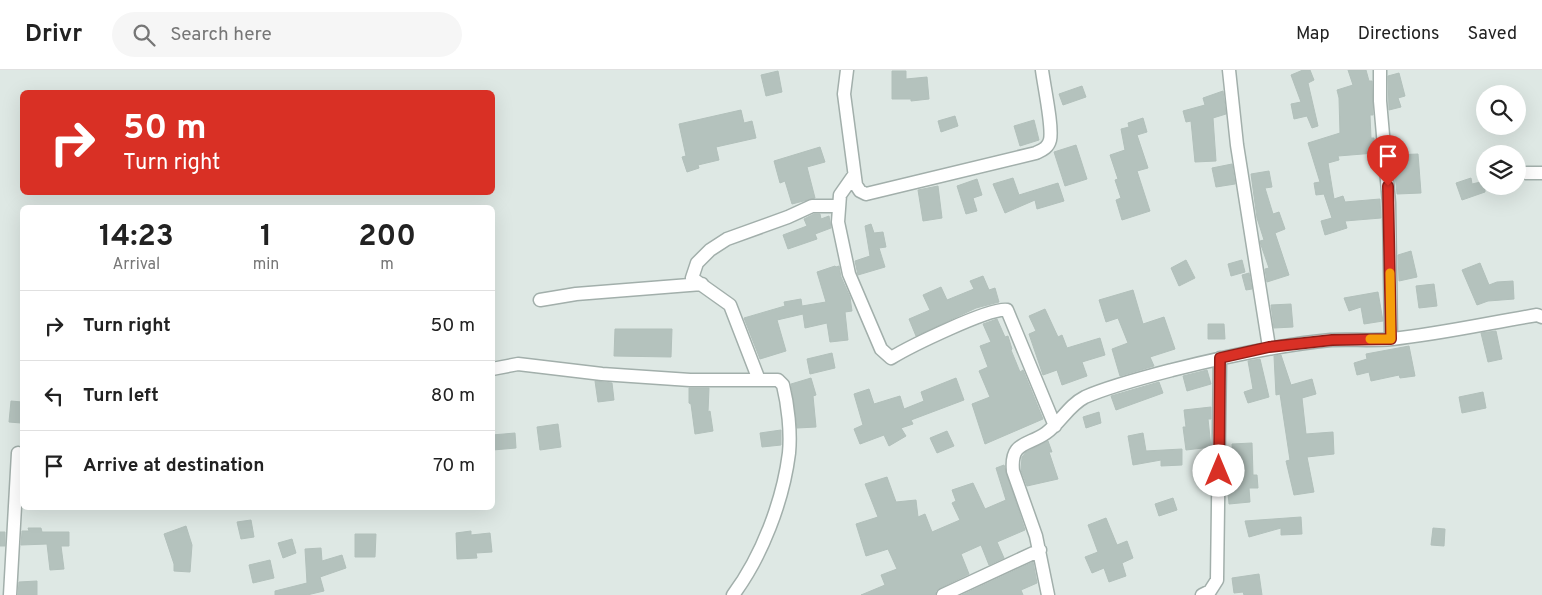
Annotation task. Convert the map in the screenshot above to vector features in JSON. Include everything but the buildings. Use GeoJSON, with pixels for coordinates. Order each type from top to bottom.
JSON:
{"type":"FeatureCollection","features":[{"type":"Feature","properties":{"kind":"street"},"geometry":{"type":"LineString","coordinates":[[847,70],[844,94],[854,175],[860,192],[866,194],[1036,153],[1045,148],[1050,142],[1051,130],[1042,70]]}},
{"type":"Feature","properties":{"kind":"street"},"geometry":{"type":"LineString","coordinates":[[1229,70],[1237,145],[1269,347]]}},
{"type":"Feature","properties":{"kind":"street"},"geometry":{"type":"LineString","coordinates":[[1380,70],[1380,101],[1389,203],[1391,339]]}},
{"type":"Feature","properties":{"kind":"street"},"geometry":{"type":"LineString","coordinates":[[1526,173],[1542,173]]}},
{"type":"Feature","properties":{"kind":"street"},"geometry":{"type":"LineString","coordinates":[[854,175],[840,195],[838,222],[849,274],[881,349],[890,358],[972,320],[1001,309],[1007,310],[1055,426]]}},
{"type":"Feature","properties":{"kind":"street"},"geometry":{"type":"LineString","coordinates":[[759,380],[730,305],[692,278],[697,263],[710,250],[727,239],[788,217],[812,206],[839,206]]}},
{"type":"Feature","properties":{"kind":"street"},"geometry":{"type":"LineString","coordinates":[[540,300],[576,294],[702,284]]}},
{"type":"Feature","properties":{"kind":"street"},"geometry":{"type":"LineString","coordinates":[[1048,595],[1040,550],[1013,471],[1012,461],[1014,452],[1055,426],[1075,403],[1085,397],[1140,378],[1269,347],[1332,340],[1391,339],[1538,315],[1542,317]]}},
{"type":"Feature","properties":{"kind":"street"},"geometry":{"type":"LineString","coordinates":[[1219,595],[1217,580],[1220,358]]}},
{"type":"Feature","properties":{"kind":"street"},"geometry":{"type":"LineString","coordinates":[[495,368],[518,364],[602,374],[690,380],[778,380],[783,385],[789,432],[789,452],[782,490],[773,518],[751,569],[733,595]]}},
{"type":"Feature","properties":{"kind":"street"},"geometry":{"type":"LineString","coordinates":[[10,595],[18,453]]}},
{"type":"Feature","properties":{"kind":"street"},"geometry":{"type":"LineString","coordinates":[[943,595],[1040,550]]}},
{"type":"Feature","properties":{"kind":"street"},"geometry":{"type":"LineString","coordinates":[[1202,595],[1210,591],[1217,580]]}},
{"type":"Feature","properties":{"kind":"slow traffic"},"geometry":{"type":"LineString","coordinates":[[1370,339],[1391,339],[1390,273]]}},
{"type":"Feature","properties":{"kind":"route"},"geometry":{"type":"LineString","coordinates":[[1219,471],[1220,358],[1269,347],[1332,340],[1391,339],[1388,186]]}}]}
